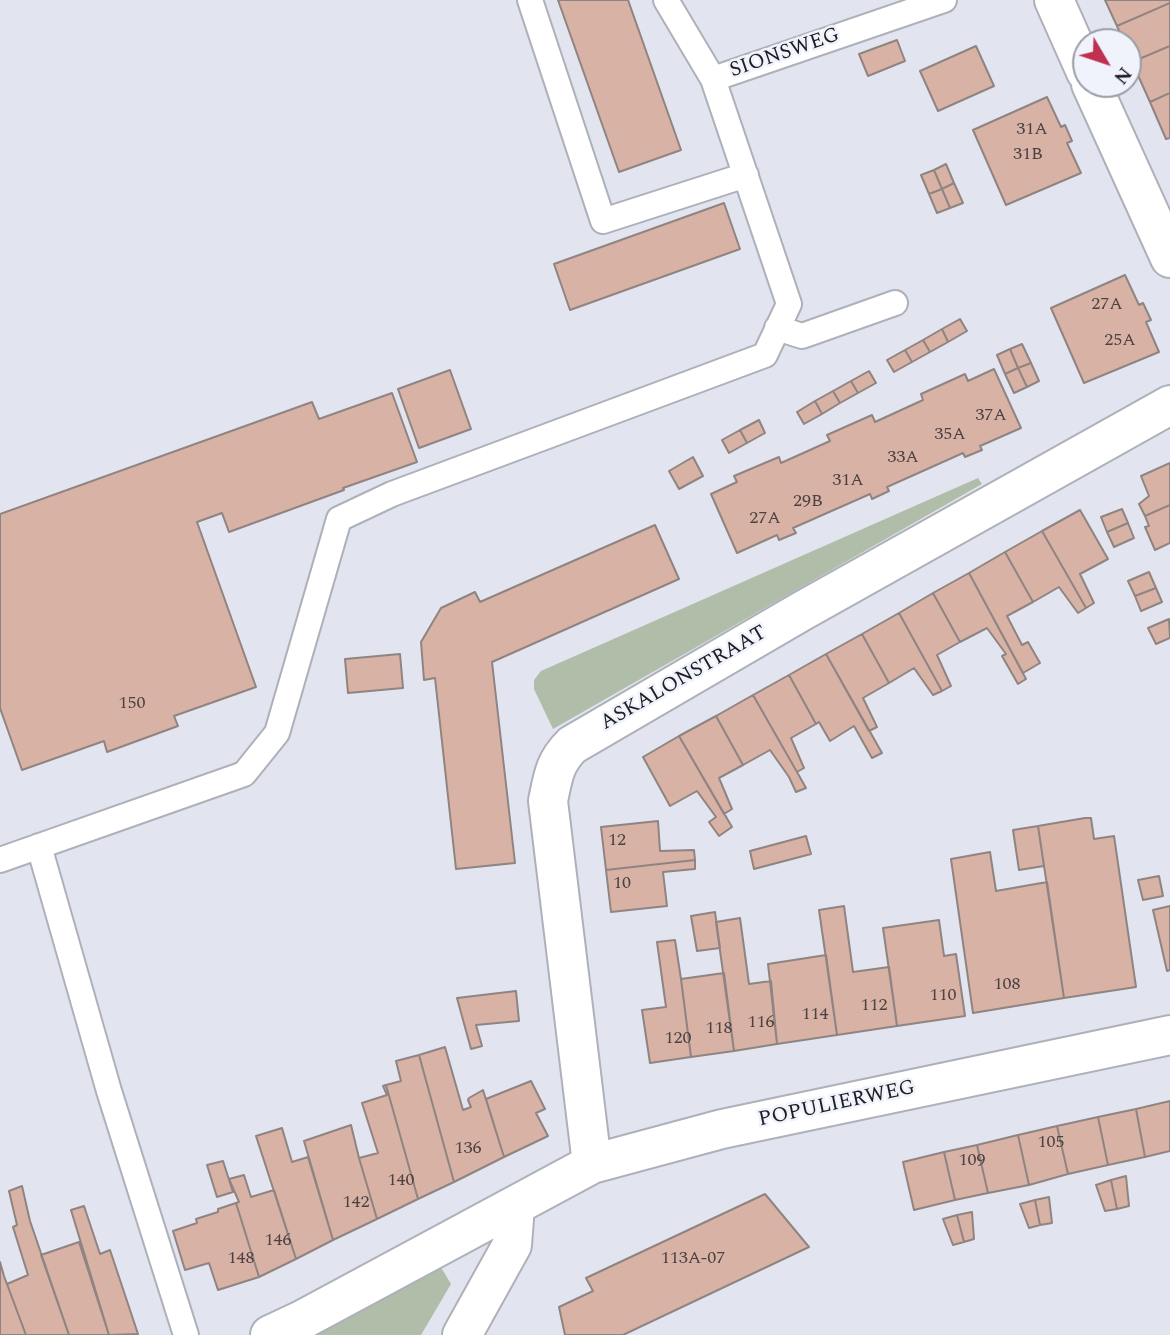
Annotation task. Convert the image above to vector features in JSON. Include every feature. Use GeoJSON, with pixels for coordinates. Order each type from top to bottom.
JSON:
{"type":"FeatureCollection","features":[{"type":"Feature","properties":{"kind":"street"},"geometry":{"type":"LineString","coordinates":[[1054,0],[1072,40]]}},
{"type":"Feature","properties":{"kind":"street"},"geometry":{"type":"LineString","coordinates":[[1097,98],[1170,258]]}},
{"type":"Feature","properties":{"kind":"street","name":"ASKALONSTRAAT"},"geometry":{"type":"LineString","coordinates":[[592,1164],[548,801],[561,756],[572,745],[802,611],[1170,405]]}},
{"type":"Feature","properties":{"kind":"street","name":"POPULIERWEG"},"geometry":{"type":"LineString","coordinates":[[270,1335],[592,1164],[722,1129],[1170,1035]]}},
{"type":"Feature","properties":{"kind":"street"},"geometry":{"type":"LineString","coordinates":[[462,1335],[512,1245],[515,1206]]}},
{"type":"Feature","properties":{"kind":"lane"},"geometry":{"type":"LineString","coordinates":[[530,0],[603,221],[746,175]]}},
{"type":"Feature","properties":{"kind":"lane","name":"SIONSWEG"},"geometry":{"type":"LineString","coordinates":[[666,0],[713,79],[944,0]]}},
{"type":"Feature","properties":{"kind":"lane"},"geometry":{"type":"LineString","coordinates":[[0,860],[244,774],[277,733],[339,519],[392,494],[765,355],[789,304],[713,79]]}},
{"type":"Feature","properties":{"kind":"lane"},"geometry":{"type":"LineString","coordinates":[[777,328],[802,336],[895,303]]}},
{"type":"Feature","properties":{"kind":"lane"},"geometry":{"type":"LineString","coordinates":[[39,846],[109,1091],[187,1335]]}},
{"type":"Feature","properties":{"kind":"green space"},"geometry":{"type":"Polygon","coordinates":[[[978,478],[982,484],[553,729],[534,689],[534,680],[541,671],[978,478]]]}},
{"type":"Feature","properties":{"kind":"green space"},"geometry":{"type":"Polygon","coordinates":[[[439,1264],[451,1284],[421,1335],[304,1335],[439,1264]]]}},
{"type":"Feature","properties":{"kind":"building"},"geometry":{"type":"Polygon","coordinates":[[[558,0],[628,0],[681,150],[619,172],[558,0]]]}},
{"type":"Feature","properties":{"kind":"building"},"geometry":{"type":"Polygon","coordinates":[[[1105,0],[1170,0],[1170,3],[1117,26],[1105,0]]]}},
{"type":"Feature","properties":{"kind":"building"},"geometry":{"type":"Polygon","coordinates":[[[1170,3],[1170,46],[1142,58],[1142,28],[1117,26],[1170,3]]]}},
{"type":"Feature","properties":{"kind":"building"},"geometry":{"type":"Polygon","coordinates":[[[897,40],[905,61],[868,76],[859,54],[897,40]]]}},
{"type":"Feature","properties":{"kind":"building"},"geometry":{"type":"Polygon","coordinates":[[[976,46],[994,86],[938,111],[920,71],[976,46]]]}},
{"type":"Feature","properties":{"kind":"building"},"geometry":{"type":"Polygon","coordinates":[[[1170,46],[1170,93],[1150,102],[1142,84],[1142,58],[1170,46]]]}},
{"type":"Feature","properties":{"kind":"building"},"geometry":{"type":"Polygon","coordinates":[[[1170,93],[1170,138],[1166,139],[1150,102],[1170,93]]]}},
{"type":"Feature","properties":{"kind":"building"},"geometry":{"type":"Polygon","coordinates":[[[1047,97],[1061,127],[1065,125],[1072,141],[1067,143],[1081,173],[1006,205],[973,130],[1047,97]]]}},
{"type":"Feature","properties":{"kind":"building"},"geometry":{"type":"Polygon","coordinates":[[[946,164],[954,183],[942,189],[934,170],[946,164]]]}},
{"type":"Feature","properties":{"kind":"building"},"geometry":{"type":"Polygon","coordinates":[[[934,170],[942,189],[929,194],[921,175],[934,170]]]}},
{"type":"Feature","properties":{"kind":"building"},"geometry":{"type":"Polygon","coordinates":[[[954,183],[963,203],[950,208],[942,189],[954,183]]]}},
{"type":"Feature","properties":{"kind":"building"},"geometry":{"type":"Polygon","coordinates":[[[942,189],[950,208],[937,213],[929,194],[942,189]]]}},
{"type":"Feature","properties":{"kind":"building"},"geometry":{"type":"Polygon","coordinates":[[[724,203],[740,249],[570,310],[554,264],[724,203]]]}},
{"type":"Feature","properties":{"kind":"building"},"geometry":{"type":"Polygon","coordinates":[[[1125,275],[1139,305],[1143,303],[1151,320],[1146,322],[1159,352],[1084,383],[1051,308],[1125,275]]]}},
{"type":"Feature","properties":{"kind":"building"},"geometry":{"type":"Polygon","coordinates":[[[960,319],[967,331],[948,342],[942,329],[960,319]]]}},
{"type":"Feature","properties":{"kind":"building"},"geometry":{"type":"Polygon","coordinates":[[[942,329],[948,342],[930,352],[923,340],[942,329]]]}},
{"type":"Feature","properties":{"kind":"building"},"geometry":{"type":"Polygon","coordinates":[[[923,340],[930,352],[912,362],[905,350],[923,340]]]}},
{"type":"Feature","properties":{"kind":"building"},"geometry":{"type":"Polygon","coordinates":[[[1022,344],[1031,363],[1018,368],[1010,349],[1022,344]]]}},
{"type":"Feature","properties":{"kind":"building"},"geometry":{"type":"Polygon","coordinates":[[[1010,349],[1018,368],[1005,374],[997,355],[1010,349]]]}},
{"type":"Feature","properties":{"kind":"building"},"geometry":{"type":"Polygon","coordinates":[[[905,350],[912,362],[894,372],[887,360],[905,350]]]}},
{"type":"Feature","properties":{"kind":"building"},"geometry":{"type":"Polygon","coordinates":[[[1031,363],[1039,381],[1027,387],[1018,368],[1031,363]]]}},
{"type":"Feature","properties":{"kind":"building"},"geometry":{"type":"Polygon","coordinates":[[[1018,368],[1027,387],[1014,393],[1005,374],[1018,368]]]}},
{"type":"Feature","properties":{"kind":"building"},"geometry":{"type":"Polygon","coordinates":[[[994,369],[1021,428],[980,446],[982,450],[965,457],[963,453],[887,487],[889,491],[872,499],[870,494],[793,528],[796,533],[779,540],[777,535],[737,553],[711,494],[737,482],[734,476],[779,457],[781,463],[830,441],[827,435],[872,415],[875,422],[923,400],[921,394],[965,374],[968,381],[994,369]]]}},
{"type":"Feature","properties":{"kind":"building"},"geometry":{"type":"Polygon","coordinates":[[[450,370],[471,429],[419,448],[398,389],[450,370]]]}},
{"type":"Feature","properties":{"kind":"building"},"geometry":{"type":"Polygon","coordinates":[[[869,371],[876,383],[858,393],[851,381],[869,371]]]}},
{"type":"Feature","properties":{"kind":"building"},"geometry":{"type":"Polygon","coordinates":[[[851,381],[858,393],[840,403],[833,391],[851,381]]]}},
{"type":"Feature","properties":{"kind":"building"},"geometry":{"type":"Polygon","coordinates":[[[833,391],[840,403],[822,414],[815,401],[833,391]]]}},
{"type":"Feature","properties":{"kind":"building"},"geometry":{"type":"Polygon","coordinates":[[[392,393],[417,462],[229,532],[222,513],[197,522],[256,687],[174,716],[178,726],[107,752],[104,741],[22,770],[0,708],[0,514],[312,402],[319,419],[392,393]]]}},
{"type":"Feature","properties":{"kind":"building"},"geometry":{"type":"Polygon","coordinates":[[[815,401],[822,414],[804,424],[797,412],[815,401]]]}},
{"type":"Feature","properties":{"kind":"building"},"geometry":{"type":"Polygon","coordinates":[[[759,420],[765,433],[747,443],[740,430],[759,420]]]}},
{"type":"Feature","properties":{"kind":"building"},"geometry":{"type":"Polygon","coordinates":[[[740,430],[747,443],[729,453],[722,440],[740,430]]]}},
{"type":"Feature","properties":{"kind":"building"},"geometry":{"type":"Polygon","coordinates":[[[693,457],[703,476],[679,489],[669,471],[693,457]]]}},
{"type":"Feature","properties":{"kind":"building"},"geometry":{"type":"Polygon","coordinates":[[[1170,463],[1170,505],[1145,516],[1139,504],[1149,496],[1141,476],[1170,463]]]}},
{"type":"Feature","properties":{"kind":"building"},"geometry":{"type":"Polygon","coordinates":[[[1170,505],[1170,543],[1155,550],[1145,527],[1149,526],[1145,516],[1170,505]]]}},
{"type":"Feature","properties":{"kind":"building"},"geometry":{"type":"Polygon","coordinates":[[[1122,509],[1128,523],[1107,532],[1101,517],[1122,509]]]}},
{"type":"Feature","properties":{"kind":"building"},"geometry":{"type":"Polygon","coordinates":[[[1080,510],[1108,559],[1080,574],[1094,603],[1086,608],[1042,531],[1080,510]]]}},
{"type":"Feature","properties":{"kind":"building"},"geometry":{"type":"Polygon","coordinates":[[[1128,523],[1134,538],[1114,547],[1107,532],[1128,523]]]}},
{"type":"Feature","properties":{"kind":"building"},"geometry":{"type":"Polygon","coordinates":[[[655,525],[679,579],[492,662],[515,863],[456,869],[435,678],[424,680],[421,642],[441,608],[475,592],[480,602],[655,525]]]}},
{"type":"Feature","properties":{"kind":"building"},"geometry":{"type":"Polygon","coordinates":[[[1042,531],[1086,608],[1078,613],[1059,587],[1033,602],[1005,552],[1042,531]]]}},
{"type":"Feature","properties":{"kind":"building"},"geometry":{"type":"Polygon","coordinates":[[[1005,552],[1033,602],[1007,616],[1022,645],[1028,642],[1040,663],[1023,673],[969,573],[1005,552]]]}},
{"type":"Feature","properties":{"kind":"building"},"geometry":{"type":"Polygon","coordinates":[[[1149,572],[1156,588],[1135,596],[1128,581],[1149,572]]]}},
{"type":"Feature","properties":{"kind":"building"},"geometry":{"type":"Polygon","coordinates":[[[969,573],[1026,679],[1018,684],[1002,656],[1006,654],[987,628],[960,642],[933,593],[969,573]]]}},
{"type":"Feature","properties":{"kind":"building"},"geometry":{"type":"Polygon","coordinates":[[[1156,588],[1162,602],[1141,611],[1135,596],[1156,588]]]}},
{"type":"Feature","properties":{"kind":"building"},"geometry":{"type":"Polygon","coordinates":[[[933,593],[960,642],[937,655],[951,686],[942,691],[899,613],[933,593]]]}},
{"type":"Feature","properties":{"kind":"building"},"geometry":{"type":"Polygon","coordinates":[[[899,613],[942,691],[933,695],[914,668],[889,683],[862,634],[899,613]]]}},
{"type":"Feature","properties":{"kind":"building"},"geometry":{"type":"Polygon","coordinates":[[[1169,619],[1170,638],[1156,644],[1148,628],[1169,619]]]}},
{"type":"Feature","properties":{"kind":"building"},"geometry":{"type":"Polygon","coordinates":[[[862,634],[889,683],[863,698],[877,727],[869,731],[826,654],[862,634]]]}},
{"type":"Feature","properties":{"kind":"building"},"geometry":{"type":"Polygon","coordinates":[[[400,654],[403,688],[348,693],[345,659],[400,654]]]}},
{"type":"Feature","properties":{"kind":"building"},"geometry":{"type":"Polygon","coordinates":[[[826,654],[882,753],[872,758],[854,726],[830,741],[819,722],[816,724],[789,675],[826,654]]]}},
{"type":"Feature","properties":{"kind":"building"},"geometry":{"type":"Polygon","coordinates":[[[789,675],[816,724],[791,738],[804,768],[797,772],[753,695],[789,675]]]}},
{"type":"Feature","properties":{"kind":"building"},"geometry":{"type":"Polygon","coordinates":[[[753,695],[806,788],[796,792],[770,750],[743,765],[716,716],[753,695]]]}},
{"type":"Feature","properties":{"kind":"building"},"geometry":{"type":"Polygon","coordinates":[[[716,716],[743,765],[719,778],[732,809],[724,814],[679,736],[716,716]]]}},
{"type":"Feature","properties":{"kind":"building"},"geometry":{"type":"Polygon","coordinates":[[[679,736],[732,827],[719,836],[709,822],[716,817],[697,791],[670,806],[643,757],[679,736]]]}},
{"type":"Feature","properties":{"kind":"building"},"geometry":{"type":"Polygon","coordinates":[[[1091,818],[1094,839],[1114,836],[1136,987],[1064,998],[1038,826],[1091,818]]]}},
{"type":"Feature","properties":{"kind":"building"},"geometry":{"type":"Polygon","coordinates":[[[658,821],[660,851],[694,850],[695,860],[606,870],[601,827],[658,821]]]}},
{"type":"Feature","properties":{"kind":"building"},"geometry":{"type":"Polygon","coordinates":[[[1038,826],[1044,866],[1019,870],[1013,830],[1038,826]]]}},
{"type":"Feature","properties":{"kind":"building"},"geometry":{"type":"Polygon","coordinates":[[[806,836],[811,854],[754,869],[750,851],[806,836]]]}},
{"type":"Feature","properties":{"kind":"building"},"geometry":{"type":"Polygon","coordinates":[[[990,852],[996,891],[1047,882],[1064,998],[973,1013],[951,859],[990,852]]]}},
{"type":"Feature","properties":{"kind":"building"},"geometry":{"type":"Polygon","coordinates":[[[695,860],[695,869],[663,872],[667,906],[611,912],[606,870],[695,860]]]}},
{"type":"Feature","properties":{"kind":"building"},"geometry":{"type":"Polygon","coordinates":[[[1159,876],[1163,896],[1143,900],[1138,880],[1159,876]]]}},
{"type":"Feature","properties":{"kind":"building"},"geometry":{"type":"Polygon","coordinates":[[[844,906],[853,972],[889,967],[897,1026],[837,1035],[819,910],[844,906]]]}},
{"type":"Feature","properties":{"kind":"building"},"geometry":{"type":"Polygon","coordinates":[[[1170,906],[1170,970],[1167,971],[1153,910],[1170,906]]]}},
{"type":"Feature","properties":{"kind":"building"},"geometry":{"type":"Polygon","coordinates":[[[715,912],[720,948],[697,951],[691,916],[715,912]]]}},
{"type":"Feature","properties":{"kind":"building"},"geometry":{"type":"Polygon","coordinates":[[[740,918],[749,984],[771,981],[777,1044],[734,1051],[716,922],[740,918]]]}},
{"type":"Feature","properties":{"kind":"building"},"geometry":{"type":"Polygon","coordinates":[[[939,920],[944,956],[956,954],[965,1016],[897,1026],[883,928],[939,920]]]}},
{"type":"Feature","properties":{"kind":"building"},"geometry":{"type":"Polygon","coordinates":[[[675,940],[691,1057],[650,1063],[642,1010],[666,1007],[657,942],[675,940]]]}},
{"type":"Feature","properties":{"kind":"building"},"geometry":{"type":"Polygon","coordinates":[[[826,955],[837,1035],[777,1044],[768,964],[826,955]]]}},
{"type":"Feature","properties":{"kind":"building"},"geometry":{"type":"Polygon","coordinates":[[[724,973],[734,1051],[691,1057],[681,979],[724,973]]]}},
{"type":"Feature","properties":{"kind":"building"},"geometry":{"type":"Polygon","coordinates":[[[516,991],[519,1021],[476,1025],[482,1046],[471,1049],[457,998],[516,991]]]}},
{"type":"Feature","properties":{"kind":"building"},"geometry":{"type":"Polygon","coordinates":[[[445,1047],[463,1110],[471,1107],[469,1098],[483,1090],[504,1157],[454,1182],[419,1055],[445,1047]]]}},
{"type":"Feature","properties":{"kind":"building"},"geometry":{"type":"Polygon","coordinates":[[[419,1055],[454,1182],[418,1199],[386,1085],[401,1081],[396,1061],[419,1055]]]}},
{"type":"Feature","properties":{"kind":"building"},"geometry":{"type":"Polygon","coordinates":[[[531,1081],[545,1109],[536,1113],[548,1136],[504,1157],[486,1099],[531,1081]]]}},
{"type":"Feature","properties":{"kind":"building"},"geometry":{"type":"Polygon","coordinates":[[[386,1085],[418,1199],[377,1219],[359,1158],[378,1153],[362,1103],[387,1095],[383,1086],[386,1085]]]}},
{"type":"Feature","properties":{"kind":"building"},"geometry":{"type":"Polygon","coordinates":[[[1170,1101],[1170,1151],[1145,1157],[1136,1109],[1170,1101]]]}},
{"type":"Feature","properties":{"kind":"building"},"geometry":{"type":"Polygon","coordinates":[[[1136,1109],[1145,1157],[1108,1165],[1098,1117],[1136,1109]]]}},
{"type":"Feature","properties":{"kind":"building"},"geometry":{"type":"Polygon","coordinates":[[[1098,1117],[1108,1165],[1068,1174],[1057,1126],[1098,1117]]]}},
{"type":"Feature","properties":{"kind":"building"},"geometry":{"type":"Polygon","coordinates":[[[351,1125],[377,1219],[333,1240],[304,1141],[351,1125]]]}},
{"type":"Feature","properties":{"kind":"building"},"geometry":{"type":"Polygon","coordinates":[[[1057,1126],[1068,1174],[1029,1185],[1018,1135],[1057,1126]]]}},
{"type":"Feature","properties":{"kind":"building"},"geometry":{"type":"Polygon","coordinates":[[[282,1128],[292,1162],[308,1157],[333,1240],[296,1259],[256,1136],[282,1128]]]}},
{"type":"Feature","properties":{"kind":"building"},"geometry":{"type":"Polygon","coordinates":[[[1018,1135],[1029,1185],[988,1193],[977,1145],[1018,1135]]]}},
{"type":"Feature","properties":{"kind":"building"},"geometry":{"type":"Polygon","coordinates":[[[977,1145],[988,1193],[955,1200],[944,1152],[977,1145]]]}},
{"type":"Feature","properties":{"kind":"building"},"geometry":{"type":"Polygon","coordinates":[[[944,1152],[955,1200],[914,1210],[903,1162],[944,1152]]]}},
{"type":"Feature","properties":{"kind":"building"},"geometry":{"type":"Polygon","coordinates":[[[223,1161],[233,1192],[217,1197],[207,1165],[223,1161]]]}},
{"type":"Feature","properties":{"kind":"building"},"geometry":{"type":"Polygon","coordinates":[[[244,1175],[251,1197],[274,1190],[296,1259],[259,1277],[236,1203],[239,1202],[229,1179],[244,1175]]]}},
{"type":"Feature","properties":{"kind":"building"},"geometry":{"type":"Polygon","coordinates":[[[1126,1176],[1129,1206],[1117,1209],[1111,1180],[1126,1176]]]}},
{"type":"Feature","properties":{"kind":"building"},"geometry":{"type":"Polygon","coordinates":[[[1111,1180],[1117,1209],[1105,1211],[1096,1185],[1111,1180]]]}},
{"type":"Feature","properties":{"kind":"building"},"geometry":{"type":"Polygon","coordinates":[[[22,1186],[30,1221],[69,1335],[26,1335],[7,1284],[28,1275],[13,1227],[17,1225],[9,1191],[22,1186]]]}},
{"type":"Feature","properties":{"kind":"building"},"geometry":{"type":"Polygon","coordinates":[[[765,1194],[809,1247],[623,1335],[565,1335],[559,1307],[593,1291],[586,1278],[765,1194]]]}},
{"type":"Feature","properties":{"kind":"building"},"geometry":{"type":"Polygon","coordinates":[[[1049,1197],[1052,1223],[1040,1225],[1035,1200],[1049,1197]]]}},
{"type":"Feature","properties":{"kind":"building"},"geometry":{"type":"Polygon","coordinates":[[[1035,1200],[1040,1225],[1029,1228],[1020,1204],[1035,1200]]]}},
{"type":"Feature","properties":{"kind":"building"},"geometry":{"type":"Polygon","coordinates":[[[236,1203],[259,1277],[218,1290],[209,1263],[185,1270],[173,1231],[197,1223],[196,1219],[236,1203]]]}},
{"type":"Feature","properties":{"kind":"building"},"geometry":{"type":"Polygon","coordinates":[[[84,1206],[100,1254],[110,1250],[138,1334],[109,1335],[71,1210],[84,1206]]]}},
{"type":"Feature","properties":{"kind":"building"},"geometry":{"type":"Polygon","coordinates":[[[972,1212],[974,1239],[964,1242],[957,1215],[972,1212]]]}},
{"type":"Feature","properties":{"kind":"building"},"geometry":{"type":"Polygon","coordinates":[[[957,1215],[964,1242],[953,1245],[943,1219],[957,1215]]]}},
{"type":"Feature","properties":{"kind":"building"},"geometry":{"type":"Polygon","coordinates":[[[79,1242],[109,1335],[69,1335],[41,1255],[79,1242]]]}},
{"type":"Feature","properties":{"kind":"building"},"geometry":{"type":"Polygon","coordinates":[[[0,1262],[4,1276],[26,1335],[0,1335],[0,1262]]]}}]}
